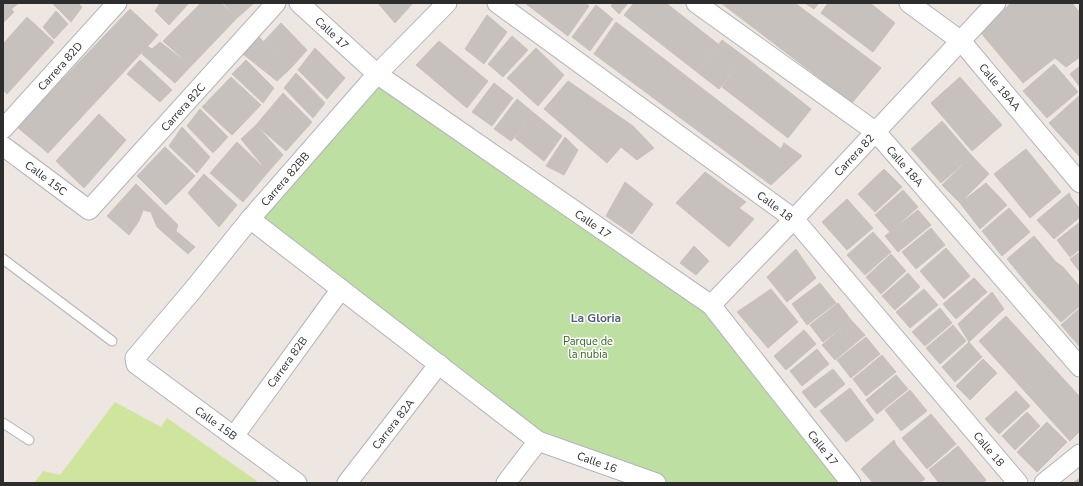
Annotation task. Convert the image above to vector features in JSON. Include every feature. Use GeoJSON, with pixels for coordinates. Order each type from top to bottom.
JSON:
{"type":"FeatureCollection","features":[{"type":"Feature","properties":{"kind":"street","name":"Carrera 82D"},"geometry":{"type":"LineString","coordinates":[[3,129],[117,3]]}},
{"type":"Feature","properties":{"kind":"street","name":"Carrera 82C"},"geometry":{"type":"LineString","coordinates":[[90,210],[276,3]]}},
{"type":"Feature","properties":{"kind":"street","name":"Calle 17"},"geometry":{"type":"LineString","coordinates":[[299,3],[376,74],[711,305],[851,483]]}},
{"type":"Feature","properties":{"kind":"street","name":"Carrera 82BB"},"geometry":{"type":"LineString","coordinates":[[136,364],[135,358],[192,291],[250,219],[376,74],[447,3]]}},
{"type":"Feature","properties":{"kind":"street","name":"Calle 18"},"geometry":{"type":"LineString","coordinates":[[497,3],[794,219],[1018,483]]}},
{"type":"Feature","properties":{"kind":"street","name":"Calle 18A"},"geometry":{"type":"LineString","coordinates":[[696,3],[876,132],[1080,367]]}},
{"type":"Feature","properties":{"kind":"street","name":"Calle 18AA"},"geometry":{"type":"LineString","coordinates":[[909,3],[961,41],[1080,183]]}},
{"type":"Feature","properties":{"kind":"street","name":"Carrera 82"},"geometry":{"type":"LineString","coordinates":[[711,305],[794,219],[996,3]]}},
{"type":"Feature","properties":{"kind":"street","name":"Calle 15C"},"geometry":{"type":"LineString","coordinates":[[3,146],[90,210]]}},
{"type":"Feature","properties":{"kind":"street","name":"Calle 16"},"geometry":{"type":"LineString","coordinates":[[250,219],[538,441],[656,483]]}},
{"type":"Feature","properties":{"kind":"street","name":"Carrera 82B"},"geometry":{"type":"LineString","coordinates":[[234,436],[341,288]]}},
{"type":"Feature","properties":{"kind":"street","name":"Calle 15B"},"geometry":{"type":"LineString","coordinates":[[136,364],[297,483]]}},
{"type":"Feature","properties":{"kind":"street","name":"Carrera 82A"},"geometry":{"type":"LineString","coordinates":[[347,483],[439,364]]}},
{"type":"Feature","properties":{"kind":"street"},"geometry":{"type":"LineString","coordinates":[[506,483],[538,441]]}},
{"type":"Feature","properties":{"kind":"street"},"geometry":{"type":"LineString","coordinates":[[1044,483],[1080,454]]}},
{"type":"Feature","properties":{"kind":"lane"},"geometry":{"type":"LineString","coordinates":[[3,259],[112,341]]}},
{"type":"Feature","properties":{"kind":"lane"},"geometry":{"type":"LineString","coordinates":[[3,423],[29,440]]}},
{"type":"Feature","properties":{"kind":"green space","name":"Parque de la nubia"},"geometry":{"type":"Polygon","coordinates":[[[377,74],[711,305],[851,483],[656,483],[538,441],[250,219],[377,74]]]}},
{"type":"Feature","properties":{"kind":"green space"},"geometry":{"type":"Polygon","coordinates":[[[115,402],[161,427],[167,418],[257,481],[255,483],[34,483],[43,471],[60,475],[115,402]]]}},
{"type":"Feature","properties":{"kind":"building"},"geometry":{"type":"Polygon","coordinates":[[[3,3],[19,3],[11,9],[14,12],[3,23],[3,3]]]}},
{"type":"Feature","properties":{"kind":"building"},"geometry":{"type":"Polygon","coordinates":[[[52,3],[78,3],[82,7],[71,22],[52,3]]]}},
{"type":"Feature","properties":{"kind":"building"},"geometry":{"type":"Polygon","coordinates":[[[160,3],[189,3],[169,25],[155,11],[160,3]]]}},
{"type":"Feature","properties":{"kind":"building"},"geometry":{"type":"Polygon","coordinates":[[[201,3],[221,3],[237,18],[191,66],[163,41],[201,3]]]}},
{"type":"Feature","properties":{"kind":"building"},"geometry":{"type":"Polygon","coordinates":[[[223,3],[254,3],[237,18],[223,3]]]}},
{"type":"Feature","properties":{"kind":"building"},"geometry":{"type":"Polygon","coordinates":[[[378,3],[413,3],[395,23],[378,3]]]}},
{"type":"Feature","properties":{"kind":"building"},"geometry":{"type":"Polygon","coordinates":[[[525,3],[586,3],[589,6],[568,36],[525,3]]]}},
{"type":"Feature","properties":{"kind":"building"},"geometry":{"type":"Polygon","coordinates":[[[613,3],[628,3],[619,14],[611,6],[613,3]]]}},
{"type":"Feature","properties":{"kind":"building"},"geometry":{"type":"Polygon","coordinates":[[[634,3],[663,3],[643,30],[624,15],[634,3]]]}},
{"type":"Feature","properties":{"kind":"building"},"geometry":{"type":"Polygon","coordinates":[[[663,3],[666,3],[718,44],[697,72],[643,30],[663,3]]]}},
{"type":"Feature","properties":{"kind":"building"},"geometry":{"type":"Polygon","coordinates":[[[721,3],[795,3],[881,68],[852,103],[721,3]]]}},
{"type":"Feature","properties":{"kind":"building"},"geometry":{"type":"Polygon","coordinates":[[[805,3],[819,3],[814,9],[805,3]]]}},
{"type":"Feature","properties":{"kind":"building"},"geometry":{"type":"Polygon","coordinates":[[[828,3],[870,3],[895,23],[873,52],[821,13],[828,3]]]}},
{"type":"Feature","properties":{"kind":"building"},"geometry":{"type":"Polygon","coordinates":[[[1011,3],[1072,3],[1080,13],[1080,57],[1066,67],[1055,58],[1023,83],[981,33],[1011,3]]]}},
{"type":"Feature","properties":{"kind":"building"},"geometry":{"type":"Polygon","coordinates":[[[596,5],[613,19],[590,51],[572,37],[596,5]]]}},
{"type":"Feature","properties":{"kind":"building"},"geometry":{"type":"Polygon","coordinates":[[[130,9],[158,35],[48,153],[17,127],[130,9]]]}},
{"type":"Feature","properties":{"kind":"building"},"geometry":{"type":"Polygon","coordinates":[[[56,11],[68,24],[54,39],[43,27],[56,11]]]}},
{"type":"Feature","properties":{"kind":"building"},"geometry":{"type":"Polygon","coordinates":[[[487,15],[507,32],[484,64],[465,49],[487,15]]]}},
{"type":"Feature","properties":{"kind":"building"},"geometry":{"type":"Polygon","coordinates":[[[27,17],[54,42],[7,94],[3,90],[3,44],[27,17]]]}},
{"type":"Feature","properties":{"kind":"building"},"geometry":{"type":"Polygon","coordinates":[[[616,22],[781,149],[784,143],[802,156],[771,185],[594,54],[616,22]]]}},
{"type":"Feature","properties":{"kind":"building"},"geometry":{"type":"Polygon","coordinates":[[[281,23],[307,50],[291,68],[264,41],[281,23]]]}},
{"type":"Feature","properties":{"kind":"building"},"geometry":{"type":"Polygon","coordinates":[[[512,36],[528,50],[503,77],[488,64],[512,36]]]}},
{"type":"Feature","properties":{"kind":"building"},"geometry":{"type":"Polygon","coordinates":[[[259,37],[291,68],[277,81],[243,54],[259,37]]]}},
{"type":"Feature","properties":{"kind":"building"},"geometry":{"type":"Polygon","coordinates":[[[722,40],[745,57],[719,89],[697,72],[722,40]]]}},
{"type":"Feature","properties":{"kind":"building"},"geometry":{"type":"Polygon","coordinates":[[[439,41],[488,81],[467,108],[416,65],[439,41]]]}},
{"type":"Feature","properties":{"kind":"building"},"geometry":{"type":"Polygon","coordinates":[[[160,42],[191,66],[175,83],[142,54],[147,46],[152,49],[160,42]]]}},
{"type":"Feature","properties":{"kind":"building"},"geometry":{"type":"Polygon","coordinates":[[[315,48],[345,78],[327,99],[298,70],[315,48]]]}},
{"type":"Feature","properties":{"kind":"building"},"geometry":{"type":"Polygon","coordinates":[[[536,48],[564,75],[538,106],[507,78],[536,48]]]}},
{"type":"Feature","properties":{"kind":"building"},"geometry":{"type":"Polygon","coordinates":[[[745,57],[811,109],[788,138],[722,87],[745,57]]]}},
{"type":"Feature","properties":{"kind":"building"},"geometry":{"type":"Polygon","coordinates":[[[140,60],[172,90],[160,102],[127,74],[140,60]]]}},
{"type":"Feature","properties":{"kind":"building"},"geometry":{"type":"Polygon","coordinates":[[[246,60],[274,88],[263,103],[232,74],[246,60]]]}},
{"type":"Feature","properties":{"kind":"building"},"geometry":{"type":"Polygon","coordinates":[[[1054,64],[1078,92],[1047,118],[1023,91],[1054,64]]]}},
{"type":"Feature","properties":{"kind":"building"},"geometry":{"type":"Polygon","coordinates":[[[1080,66],[1080,87],[1070,74],[1080,66]]]}},
{"type":"Feature","properties":{"kind":"building"},"geometry":{"type":"Polygon","coordinates":[[[296,73],[325,103],[313,118],[284,88],[296,73]]]}},
{"type":"Feature","properties":{"kind":"building"},"geometry":{"type":"Polygon","coordinates":[[[231,77],[261,105],[232,135],[202,107],[231,77]]]}},
{"type":"Feature","properties":{"kind":"building"},"geometry":{"type":"Polygon","coordinates":[[[960,77],[1002,125],[972,151],[931,103],[960,77]]]}},
{"type":"Feature","properties":{"kind":"building"},"geometry":{"type":"Polygon","coordinates":[[[568,81],[633,126],[654,148],[637,160],[621,147],[607,163],[544,109],[568,81]]]}},
{"type":"Feature","properties":{"kind":"building"},"geometry":{"type":"Polygon","coordinates":[[[494,83],[513,98],[492,126],[472,112],[494,83]]]}},
{"type":"Feature","properties":{"kind":"building"},"geometry":{"type":"Polygon","coordinates":[[[283,93],[312,122],[286,151],[256,125],[283,93]]]}},
{"type":"Feature","properties":{"kind":"building"},"geometry":{"type":"Polygon","coordinates":[[[1080,95],[1080,157],[1049,123],[1080,95]]]}},
{"type":"Feature","properties":{"kind":"building"},"geometry":{"type":"Polygon","coordinates":[[[517,99],[535,114],[511,141],[494,129],[517,99]]]}},
{"type":"Feature","properties":{"kind":"building"},"geometry":{"type":"Polygon","coordinates":[[[200,109],[228,137],[213,153],[187,126],[200,109]]]}},
{"type":"Feature","properties":{"kind":"building"},"geometry":{"type":"Polygon","coordinates":[[[99,114],[126,140],[84,188],[56,161],[99,114]]]}},
{"type":"Feature","properties":{"kind":"building"},"geometry":{"type":"Polygon","coordinates":[[[535,114],[562,136],[544,161],[515,138],[535,114]]]}},
{"type":"Feature","properties":{"kind":"building"},"geometry":{"type":"Polygon","coordinates":[[[942,121],[972,156],[941,183],[911,149],[942,121]]]}},
{"type":"Feature","properties":{"kind":"building"},"geometry":{"type":"Polygon","coordinates":[[[256,125],[283,155],[268,172],[241,139],[256,125]]]}},
{"type":"Feature","properties":{"kind":"building"},"geometry":{"type":"Polygon","coordinates":[[[182,127],[210,157],[197,173],[169,146],[182,127]]]}},
{"type":"Feature","properties":{"kind":"building"},"geometry":{"type":"Polygon","coordinates":[[[565,137],[578,150],[564,175],[546,166],[565,137]]]}},
{"type":"Feature","properties":{"kind":"building"},"geometry":{"type":"Polygon","coordinates":[[[237,142],[268,172],[243,202],[210,173],[237,142]]]}},
{"type":"Feature","properties":{"kind":"building"},"geometry":{"type":"Polygon","coordinates":[[[165,147],[195,176],[166,205],[137,176],[165,147]]]}},
{"type":"Feature","properties":{"kind":"building"},"geometry":{"type":"Polygon","coordinates":[[[1026,149],[1061,192],[1030,218],[994,174],[1026,149]]]}},
{"type":"Feature","properties":{"kind":"building"},"geometry":{"type":"Polygon","coordinates":[[[972,156],[989,174],[960,203],[942,185],[972,156]]]}},
{"type":"Feature","properties":{"kind":"building"},"geometry":{"type":"Polygon","coordinates":[[[884,169],[902,187],[875,212],[858,194],[884,169]]]}},
{"type":"Feature","properties":{"kind":"building"},"geometry":{"type":"Polygon","coordinates":[[[705,172],[746,202],[739,208],[754,219],[729,247],[676,203],[705,172]]]}},
{"type":"Feature","properties":{"kind":"building"},"geometry":{"type":"Polygon","coordinates":[[[204,174],[237,205],[219,227],[188,193],[204,174]]]}},
{"type":"Feature","properties":{"kind":"building"},"geometry":{"type":"Polygon","coordinates":[[[625,182],[653,204],[632,234],[606,216],[625,182]]]}},
{"type":"Feature","properties":{"kind":"building"},"geometry":{"type":"Polygon","coordinates":[[[986,183],[1007,205],[980,229],[960,203],[986,183]]]}},
{"type":"Feature","properties":{"kind":"building"},"geometry":{"type":"Polygon","coordinates":[[[136,184],[178,225],[176,231],[195,247],[188,254],[157,227],[151,212],[143,210],[139,221],[129,235],[107,216],[136,184]]]}},
{"type":"Feature","properties":{"kind":"building"},"geometry":{"type":"Polygon","coordinates":[[[903,190],[918,207],[890,232],[875,215],[903,190]]]}},
{"type":"Feature","properties":{"kind":"building"},"geometry":{"type":"Polygon","coordinates":[[[1069,193],[1080,209],[1080,217],[1054,239],[1037,220],[1069,193]]]}},
{"type":"Feature","properties":{"kind":"building"},"geometry":{"type":"Polygon","coordinates":[[[847,199],[873,228],[847,250],[822,222],[847,199]]]}},
{"type":"Feature","properties":{"kind":"building"},"geometry":{"type":"Polygon","coordinates":[[[1009,208],[1030,232],[1002,256],[982,231],[1009,208]]]}},
{"type":"Feature","properties":{"kind":"building"},"geometry":{"type":"Polygon","coordinates":[[[918,210],[931,225],[898,252],[885,236],[918,210]]]}},
{"type":"Feature","properties":{"kind":"building"},"geometry":{"type":"Polygon","coordinates":[[[1080,222],[1080,249],[1070,257],[1057,240],[1080,222]]]}},
{"type":"Feature","properties":{"kind":"building"},"geometry":{"type":"Polygon","coordinates":[[[931,228],[945,245],[916,269],[902,252],[931,228]]]}},
{"type":"Feature","properties":{"kind":"building"},"geometry":{"type":"Polygon","coordinates":[[[873,232],[891,252],[865,275],[847,255],[873,232]]]}},
{"type":"Feature","properties":{"kind":"building"},"geometry":{"type":"Polygon","coordinates":[[[1034,236],[1056,262],[1063,267],[1034,292],[1007,259],[1034,236]]]}},
{"type":"Feature","properties":{"kind":"building"},"geometry":{"type":"Polygon","coordinates":[[[694,246],[709,261],[696,275],[680,263],[694,246]]]}},
{"type":"Feature","properties":{"kind":"building"},"geometry":{"type":"Polygon","coordinates":[[[946,248],[970,276],[944,299],[920,271],[946,248]]]}},
{"type":"Feature","properties":{"kind":"building"},"geometry":{"type":"Polygon","coordinates":[[[796,249],[816,278],[787,302],[767,277],[796,249]]]}},
{"type":"Feature","properties":{"kind":"building"},"geometry":{"type":"Polygon","coordinates":[[[1080,252],[1080,272],[1070,259],[1080,252]]]}},
{"type":"Feature","properties":{"kind":"building"},"geometry":{"type":"Polygon","coordinates":[[[891,254],[906,271],[881,294],[866,277],[891,254]]]}},
{"type":"Feature","properties":{"kind":"building"},"geometry":{"type":"Polygon","coordinates":[[[1063,267],[1080,287],[1080,306],[1061,322],[1034,292],[1063,267]]]}},
{"type":"Feature","properties":{"kind":"building"},"geometry":{"type":"Polygon","coordinates":[[[908,273],[920,287],[895,310],[882,296],[908,273]]]}},
{"type":"Feature","properties":{"kind":"building"},"geometry":{"type":"Polygon","coordinates":[[[974,278],[987,292],[956,319],[943,304],[974,278]]]}},
{"type":"Feature","properties":{"kind":"building"},"geometry":{"type":"Polygon","coordinates":[[[820,283],[836,303],[807,325],[792,304],[820,283]]]}},
{"type":"Feature","properties":{"kind":"building"},"geometry":{"type":"Polygon","coordinates":[[[771,289],[798,322],[768,348],[737,312],[771,289]]]}},
{"type":"Feature","properties":{"kind":"building"},"geometry":{"type":"Polygon","coordinates":[[[924,289],[938,305],[910,328],[896,312],[924,289]]]}},
{"type":"Feature","properties":{"kind":"building"},"geometry":{"type":"Polygon","coordinates":[[[992,292],[1004,309],[969,342],[958,324],[992,292]]]}},
{"type":"Feature","properties":{"kind":"building"},"geometry":{"type":"Polygon","coordinates":[[[838,303],[851,320],[823,342],[810,325],[838,303]]]}},
{"type":"Feature","properties":{"kind":"building"},"geometry":{"type":"Polygon","coordinates":[[[940,308],[952,323],[925,346],[912,332],[940,308]]]}},
{"type":"Feature","properties":{"kind":"building"},"geometry":{"type":"Polygon","coordinates":[[[1080,308],[1080,347],[1061,325],[1080,308]]]}},
{"type":"Feature","properties":{"kind":"building"},"geometry":{"type":"Polygon","coordinates":[[[1006,316],[1080,397],[1080,431],[1070,441],[979,341],[1006,316]]]}},
{"type":"Feature","properties":{"kind":"building"},"geometry":{"type":"Polygon","coordinates":[[[851,320],[865,335],[835,360],[822,345],[851,320]]]}},
{"type":"Feature","properties":{"kind":"building"},"geometry":{"type":"Polygon","coordinates":[[[953,325],[966,341],[940,364],[926,348],[953,325]]]}},
{"type":"Feature","properties":{"kind":"building"},"geometry":{"type":"Polygon","coordinates":[[[804,330],[816,344],[786,370],[774,356],[804,330]]]}},
{"type":"Feature","properties":{"kind":"building"},"geometry":{"type":"Polygon","coordinates":[[[866,337],[880,354],[851,378],[837,360],[866,337]]]}},
{"type":"Feature","properties":{"kind":"building"},"geometry":{"type":"Polygon","coordinates":[[[969,342],[982,357],[955,382],[942,367],[969,342]]]}},
{"type":"Feature","properties":{"kind":"building"},"geometry":{"type":"Polygon","coordinates":[[[817,349],[829,364],[802,386],[790,371],[817,349]]]}},
{"type":"Feature","properties":{"kind":"building"},"geometry":{"type":"Polygon","coordinates":[[[882,355],[896,372],[866,396],[853,379],[882,355]]]}},
{"type":"Feature","properties":{"kind":"building"},"geometry":{"type":"Polygon","coordinates":[[[983,359],[997,373],[970,400],[956,386],[983,359]]]}},
{"type":"Feature","properties":{"kind":"building"},"geometry":{"type":"Polygon","coordinates":[[[833,369],[845,384],[815,408],[802,392],[833,369]]]}},
{"type":"Feature","properties":{"kind":"building"},"geometry":{"type":"Polygon","coordinates":[[[896,375],[908,389],[877,414],[866,400],[896,375]]]}},
{"type":"Feature","properties":{"kind":"building"},"geometry":{"type":"Polygon","coordinates":[[[850,388],[874,420],[846,442],[820,411],[850,388]]]}},
{"type":"Feature","properties":{"kind":"building"},"geometry":{"type":"Polygon","coordinates":[[[910,390],[927,411],[901,431],[885,410],[910,390]]]}},
{"type":"Feature","properties":{"kind":"building"},"geometry":{"type":"Polygon","coordinates":[[[1016,391],[1030,406],[999,434],[985,419],[1016,391]]]}},
{"type":"Feature","properties":{"kind":"building"},"geometry":{"type":"Polygon","coordinates":[[[1027,412],[1040,426],[1015,450],[1002,436],[1027,412]]]}},
{"type":"Feature","properties":{"kind":"building"},"geometry":{"type":"Polygon","coordinates":[[[931,414],[956,444],[927,469],[902,438],[931,414]]]}},
{"type":"Feature","properties":{"kind":"building"},"geometry":{"type":"Polygon","coordinates":[[[1047,422],[1067,442],[1037,472],[1017,452],[1047,422]]]}},
{"type":"Feature","properties":{"kind":"building"},"geometry":{"type":"Polygon","coordinates":[[[894,440],[896,445],[925,479],[919,483],[873,483],[861,469],[894,440]]]}},
{"type":"Feature","properties":{"kind":"building"},"geometry":{"type":"Polygon","coordinates":[[[958,446],[986,480],[983,483],[939,483],[929,470],[958,446]]]}},
{"type":"Feature","properties":{"kind":"building"},"geometry":{"type":"Polygon","coordinates":[[[1080,478],[1080,483],[1073,483],[1080,478]]]}},
{"type":"Feature","properties":{"kind":"district","name":"La Gloria"},"geometry":{"type":"Point","coordinates":[596,318]}}]}
